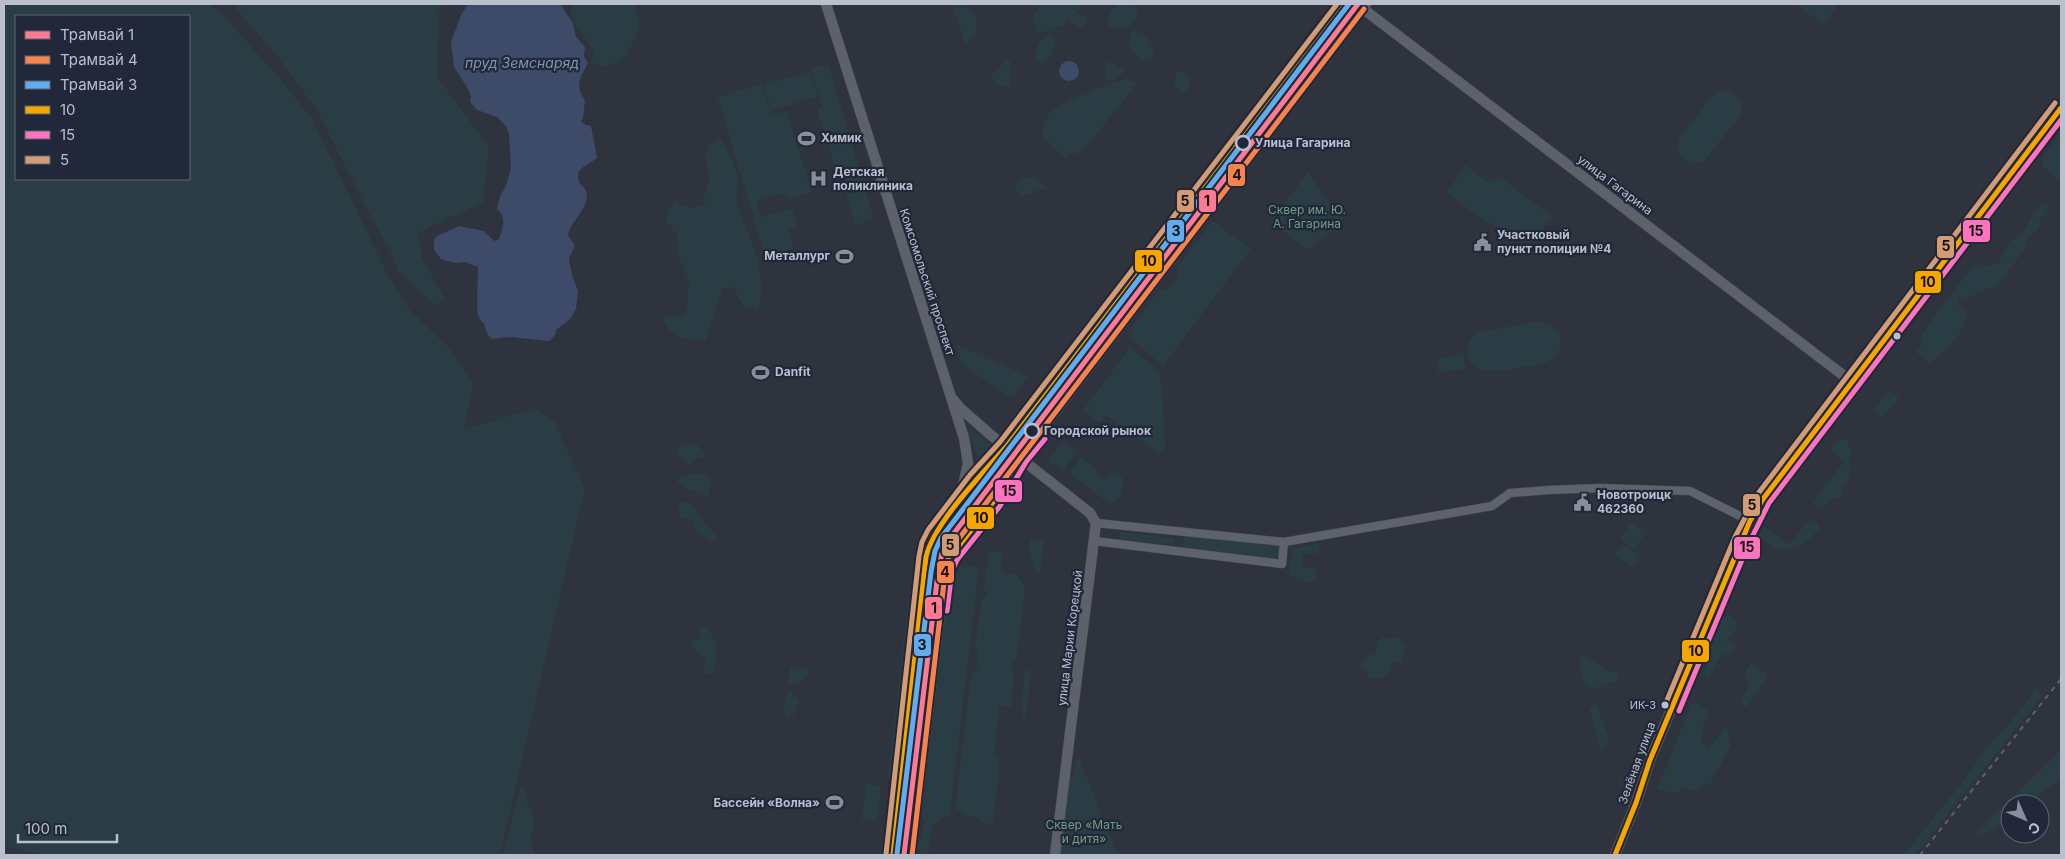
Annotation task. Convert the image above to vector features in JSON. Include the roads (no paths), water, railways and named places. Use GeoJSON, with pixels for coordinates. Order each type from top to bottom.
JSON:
{"type":"FeatureCollection","features":[{"type":"Feature","properties":{"kind":"main road","name":"Комсомольский проспект"},"geometry":{"type":"LineString","coordinates":[[826,4],[964,438],[968,463],[958,503]]}},
{"type":"Feature","properties":{"kind":"main road"},"geometry":{"type":"LineString","coordinates":[[893,855],[929,544],[958,503],[1006,447],[1346,4]]}},
{"type":"Feature","properties":{"kind":"main road"},"geometry":{"type":"LineString","coordinates":[[911,855],[945,569],[951,556],[994,501],[1020,458],[1363,5]]}},
{"type":"Feature","properties":{"kind":"main road","name":"улица Гагарина"},"geometry":{"type":"LineString","coordinates":[[1363,5],[1852,382]]}},
{"type":"Feature","properties":{"kind":"main road","name":"Зелёная улица"},"geometry":{"type":"LineString","coordinates":[[1615,855],[1636,803],[1650,760],[1750,521],[1763,499],[2061,108]]}},
{"type":"Feature","properties":{"kind":"main road","name":"Комсомольский проспект"},"geometry":{"type":"LineString","coordinates":[[951,397],[960,408],[1020,458]]}},
{"type":"Feature","properties":{"kind":"main road"},"geometry":{"type":"LineString","coordinates":[[1020,458],[1090,513],[1096,523]]}},
{"type":"Feature","properties":{"kind":"main road","name":"улица Марии Корецкой"},"geometry":{"type":"LineString","coordinates":[[1055,855],[1096,523]]}},
{"type":"Feature","properties":{"kind":"street"},"geometry":{"type":"LineString","coordinates":[[1096,523],[1284,542],[1492,506],[1510,493],[1601,488],[1690,491],[1750,521]]}},
{"type":"Feature","properties":{"kind":"street"},"geometry":{"type":"LineString","coordinates":[[1094,541],[1282,564],[1284,542]]}},
{"type":"Feature","properties":{"kind":"water","name":"пруд Земснаряд"},"geometry":{"type":"Polygon","coordinates":[[[468,4],[560,4],[573,23],[576,37],[585,47],[584,56],[588,63],[579,86],[585,100],[581,121],[585,125],[591,126],[597,158],[580,170],[578,178],[579,183],[585,189],[586,203],[568,235],[575,246],[569,258],[572,275],[578,291],[576,309],[570,319],[556,330],[555,335],[549,341],[510,337],[492,339],[488,335],[477,311],[478,267],[465,262],[455,263],[441,259],[434,250],[434,240],[437,236],[459,226],[484,231],[494,241],[499,239],[503,227],[502,216],[497,209],[511,168],[509,134],[506,126],[497,117],[477,110],[470,102],[471,96],[468,89],[454,67],[451,42],[461,15],[468,4]]]}},
{"type":"Feature","properties":{"kind":"water"},"geometry":{"type":"Polygon","coordinates":[[[1069,61],[1076,64],[1079,71],[1076,78],[1069,81],[1062,78],[1059,71],[1062,64],[1069,61]]]}},
{"type":"Feature","properties":{"kind":"railway"},"geometry":{"type":"LineString","coordinates":[[1920,855],[2061,679]]}},
{"type":"Feature","properties":{"kind":"tram line","name":"3"},"geometry":{"type":"LineString","coordinates":[[897,854],[931,572],[935,551],[941,538],[1349,4]]}},
{"type":"Feature","properties":{"kind":"tram line","name":"1"},"geometry":{"type":"LineString","coordinates":[[904,855],[938,573],[942,553],[948,541],[1358,4]]}},
{"type":"Feature","properties":{"kind":"tram line","name":"4"},"geometry":{"type":"LineString","coordinates":[[912,855],[945,574],[949,555],[954,545],[1364,9]]}},
{"type":"Feature","properties":{"kind":"place","name":"Химик"},"geometry":{"type":"Point","coordinates":[807,138]}},
{"type":"Feature","properties":{"kind":"place","name":"Улица Гагарина"},"geometry":{"type":"Point","coordinates":[1243,143]}},
{"type":"Feature","properties":{"kind":"place","name":"Детская поликлиника"},"geometry":{"type":"Point","coordinates":[819,179]}},
{"type":"Feature","properties":{"kind":"place","name":"Участковый пункт полиции №4"},"geometry":{"type":"Point","coordinates":[1483,242]}},
{"type":"Feature","properties":{"kind":"place","name":"Металлург"},"geometry":{"type":"Point","coordinates":[844,256]}},
{"type":"Feature","properties":{"kind":"place","name":"Danfit"},"geometry":{"type":"Point","coordinates":[761,372]}},
{"type":"Feature","properties":{"kind":"place","name":"Городской рынок"},"geometry":{"type":"Point","coordinates":[1032,431]}},
{"type":"Feature","properties":{"kind":"place","name":"Новотроицк 462360"},"geometry":{"type":"Point","coordinates":[1583,502]}},
{"type":"Feature","properties":{"kind":"place","name":"ИК-3"},"geometry":{"type":"Point","coordinates":[1665,705]}},
{"type":"Feature","properties":{"kind":"place","name":"Бассейн «Волна»"},"geometry":{"type":"Point","coordinates":[834,803]}},
{"type":"Feature","properties":{"kind":"park label","name":"Сквер им. Ю. А. Гагарина"},"geometry":{"type":"Point","coordinates":[1307,217]}},
{"type":"Feature","properties":{"kind":"park label","name":"Сквер «Мать и дитя»"},"geometry":{"type":"Point","coordinates":[1084,832]}}]}
